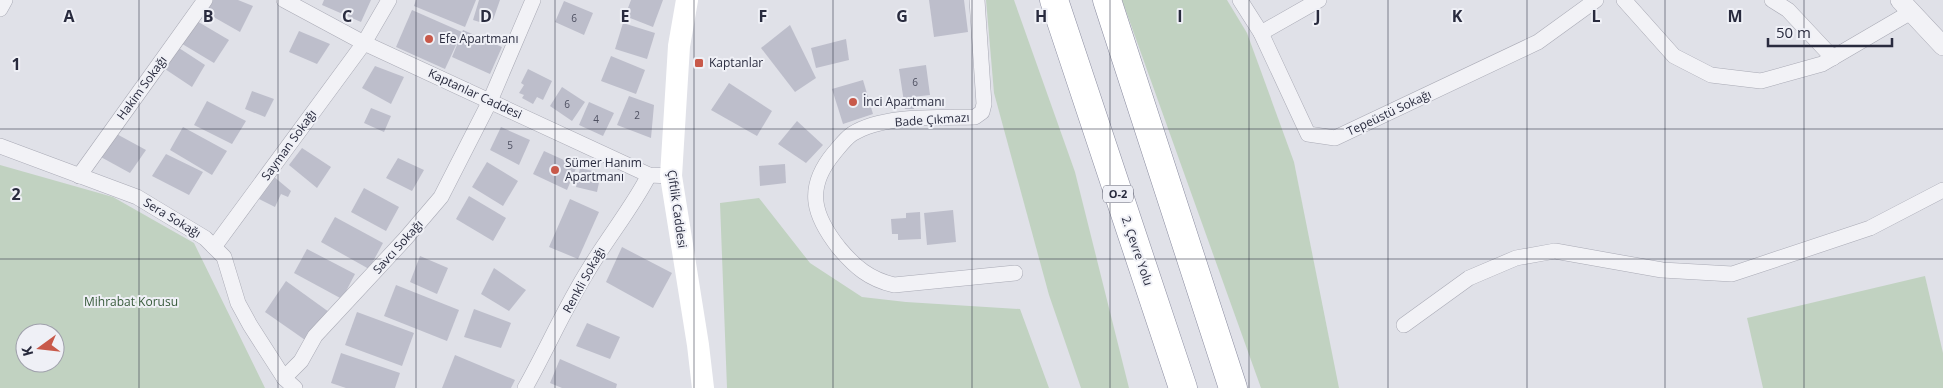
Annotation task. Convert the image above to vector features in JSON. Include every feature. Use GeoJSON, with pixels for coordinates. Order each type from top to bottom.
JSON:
{"type":"FeatureCollection","features":[{"type":"Feature","properties":{"kind":"highway","name":"2. Çevre Yolu"},"geometry":{"type":"LineString","coordinates":[[1054,0],[1183,388]]}},
{"type":"Feature","properties":{"kind":"highway"},"geometry":{"type":"LineString","coordinates":[[1107,0],[1233,388]]}},
{"type":"Feature","properties":{"kind":"main road","name":"Çiftlik Caddesi"},"geometry":{"type":"LineString","coordinates":[[687,0],[660,176],[698,345],[703,388]]}},
{"type":"Feature","properties":{"kind":"street"},"geometry":{"type":"LineString","coordinates":[[0,9],[5,0]]}},
{"type":"Feature","properties":{"kind":"street","name":"Hakim Sokağı"},"geometry":{"type":"LineString","coordinates":[[79,176],[204,0]]}},
{"type":"Feature","properties":{"kind":"street","name":"Kaptanlar Caddesi"},"geometry":{"type":"LineString","coordinates":[[284,0],[364,43],[660,176]]}},
{"type":"Feature","properties":{"kind":"street","name":"Sayman Sokağı"},"geometry":{"type":"LineString","coordinates":[[214,247],[364,43],[389,0]]}},
{"type":"Feature","properties":{"kind":"street","name":"Savcı Sokağı"},"geometry":{"type":"LineString","coordinates":[[290,383],[315,336],[400,245],[441,197],[490,101],[533,0]]}},
{"type":"Feature","properties":{"kind":"street","name":"Bade Çıkmazı"},"geometry":{"type":"LineString","coordinates":[[977,0],[984,104],[982,112],[975,117],[902,120],[854,133],[845,140],[820,172],[815,198],[816,206],[824,228],[852,264],[863,274],[882,282],[894,285],[1015,272]]}},
{"type":"Feature","properties":{"kind":"street","name":"Tepeüstü Sokağı"},"geometry":{"type":"LineString","coordinates":[[1240,0],[1261,34],[1308,134],[1335,138],[1538,42],[1596,0]]}},
{"type":"Feature","properties":{"kind":"street"},"geometry":{"type":"LineString","coordinates":[[1261,34],[1319,0]]}},
{"type":"Feature","properties":{"kind":"street"},"geometry":{"type":"LineString","coordinates":[[1624,0],[1674,56],[1711,75],[1762,81],[1822,64],[1906,6],[1943,46]]}},
{"type":"Feature","properties":{"kind":"street"},"geometry":{"type":"LineString","coordinates":[[1772,0],[1788,10],[1833,58]]}},
{"type":"Feature","properties":{"kind":"street","name":"Sera Sokağı"},"geometry":{"type":"LineString","coordinates":[[0,146],[138,197],[198,234],[214,247],[224,257],[238,302],[250,325],[290,383]]}},
{"type":"Feature","properties":{"kind":"street","name":"Renkli Sokağı"},"geometry":{"type":"LineString","coordinates":[[525,388],[587,272],[612,232],[637,199],[660,176]]}},
{"type":"Feature","properties":{"kind":"street"},"geometry":{"type":"LineString","coordinates":[[1404,325],[1469,278],[1516,258],[1556,251],[1662,270],[1732,274],[1870,228],[1943,190]]}},
{"type":"Feature","properties":{"kind":"green space"},"geometry":{"type":"Polygon","coordinates":[[[986,0],[1014,0],[1075,172],[1129,388],[1081,388],[1049,295],[994,93],[986,0]]]}},
{"type":"Feature","properties":{"kind":"green space"},"geometry":{"type":"Polygon","coordinates":[[[1122,0],[1227,0],[1247,33],[1294,162],[1339,388],[1261,388],[1122,0]]]}},
{"type":"Feature","properties":{"kind":"green space","name":"Mihrabat Korusu"},"geometry":{"type":"Polygon","coordinates":[[[0,165],[113,197],[194,243],[265,388],[0,388],[0,165]]]}},
{"type":"Feature","properties":{"kind":"green space"},"geometry":{"type":"Polygon","coordinates":[[[759,198],[810,263],[862,297],[906,302],[1020,309],[1049,388],[727,388],[720,203],[759,198]]]}},
{"type":"Feature","properties":{"kind":"green space"},"geometry":{"type":"Polygon","coordinates":[[[1925,276],[1943,353],[1943,388],[1763,388],[1747,318],[1925,276]]]}},
{"type":"Feature","properties":{"kind":"building"},"geometry":{"type":"Polygon","coordinates":[[[211,0],[238,0],[253,6],[240,32],[203,11],[211,0]]]}},
{"type":"Feature","properties":{"kind":"building"},"geometry":{"type":"Polygon","coordinates":[[[324,0],[371,0],[361,22],[322,5],[324,0]]]}},
{"type":"Feature","properties":{"kind":"building"},"geometry":{"type":"Polygon","coordinates":[[[416,0],[476,0],[465,27],[414,6],[416,0]]]}},
{"type":"Feature","properties":{"kind":"building"},"geometry":{"type":"Polygon","coordinates":[[[479,0],[500,0],[493,20],[487,18],[486,24],[473,20],[479,0]]]}},
{"type":"Feature","properties":{"kind":"building"},"geometry":{"type":"Polygon","coordinates":[[[631,0],[663,0],[653,27],[625,16],[631,0]]]}},
{"type":"Feature","properties":{"kind":"building"},"geometry":{"type":"Polygon","coordinates":[[[929,0],[964,0],[968,32],[934,37],[929,0]]]}},
{"type":"Feature","properties":{"kind":"building"},"geometry":{"type":"Polygon","coordinates":[[[564,1],[593,13],[584,35],[555,22],[564,1]]]}},
{"type":"Feature","properties":{"kind":"building","name":"Efe Apartmanı"},"geometry":{"type":"Polygon","coordinates":[[[412,10],[462,32],[445,69],[396,47],[412,10]]]}},
{"type":"Feature","properties":{"kind":"building"},"geometry":{"type":"Polygon","coordinates":[[[195,20],[229,40],[214,63],[179,42],[195,20]]]}},
{"type":"Feature","properties":{"kind":"building"},"geometry":{"type":"Polygon","coordinates":[[[623,23],[655,33],[647,59],[615,49],[623,23]]]}},
{"type":"Feature","properties":{"kind":"building"},"geometry":{"type":"Polygon","coordinates":[[[790,25],[816,78],[795,92],[761,48],[790,25]]]}},
{"type":"Feature","properties":{"kind":"building"},"geometry":{"type":"Polygon","coordinates":[[[463,30],[502,47],[490,74],[452,57],[463,30]]]}},
{"type":"Feature","properties":{"kind":"building"},"geometry":{"type":"Polygon","coordinates":[[[299,31],[330,44],[317,64],[289,52],[299,31]]]}},
{"type":"Feature","properties":{"kind":"building"},"geometry":{"type":"Polygon","coordinates":[[[846,39],[849,60],[816,68],[811,48],[846,39]]]}},
{"type":"Feature","properties":{"kind":"building"},"geometry":{"type":"Polygon","coordinates":[[[179,48],[205,65],[192,87],[165,69],[179,48]]]}},
{"type":"Feature","properties":{"kind":"building"},"geometry":{"type":"Polygon","coordinates":[[[611,56],[645,70],[636,94],[601,81],[611,56]]]}},
{"type":"Feature","properties":{"kind":"building"},"geometry":{"type":"Polygon","coordinates":[[[926,65],[930,95],[912,97],[914,109],[905,109],[899,69],[926,65]]]}},
{"type":"Feature","properties":{"kind":"building"},"geometry":{"type":"Polygon","coordinates":[[[375,66],[404,77],[391,104],[362,88],[375,66]]]}},
{"type":"Feature","properties":{"kind":"building"},"geometry":{"type":"Polygon","coordinates":[[[528,69],[552,81],[543,100],[537,97],[533,104],[522,98],[524,95],[519,93],[524,85],[521,83],[528,69]]]}},
{"type":"Feature","properties":{"kind":"building","name":"İnci Apartmanı"},"geometry":{"type":"Polygon","coordinates":[[[863,80],[873,114],[843,124],[832,89],[863,80]]]}},
{"type":"Feature","properties":{"kind":"building"},"geometry":{"type":"Polygon","coordinates":[[[729,83],[772,111],[757,136],[711,110],[729,83]]]}},
{"type":"Feature","properties":{"kind":"building"},"geometry":{"type":"Polygon","coordinates":[[[562,87],[585,102],[572,121],[550,106],[562,87]]]}},
{"type":"Feature","properties":{"kind":"building"},"geometry":{"type":"Polygon","coordinates":[[[252,91],[274,99],[265,117],[245,109],[252,91]]]}},
{"type":"Feature","properties":{"kind":"building"},"geometry":{"type":"Polygon","coordinates":[[[629,96],[654,105],[651,138],[617,125],[629,96]]]}},
{"type":"Feature","properties":{"kind":"building"},"geometry":{"type":"Polygon","coordinates":[[[207,101],[246,121],[232,144],[194,125],[207,101]]]}},
{"type":"Feature","properties":{"kind":"building"},"geometry":{"type":"Polygon","coordinates":[[[589,102],[614,113],[603,136],[579,125],[589,102]]]}},
{"type":"Feature","properties":{"kind":"building"},"geometry":{"type":"Polygon","coordinates":[[[371,108],[391,116],[384,132],[364,123],[371,108]]]}},
{"type":"Feature","properties":{"kind":"building"},"geometry":{"type":"Polygon","coordinates":[[[797,121],[823,145],[806,163],[778,144],[797,121]]]}},
{"type":"Feature","properties":{"kind":"building"},"geometry":{"type":"Polygon","coordinates":[[[183,127],[227,151],[212,175],[170,150],[183,127]]]}},
{"type":"Feature","properties":{"kind":"building"},"geometry":{"type":"Polygon","coordinates":[[[501,127],[530,140],[519,165],[490,150],[501,127]]]}},
{"type":"Feature","properties":{"kind":"building"},"geometry":{"type":"Polygon","coordinates":[[[113,132],[146,150],[130,173],[99,156],[113,132]]]}},
{"type":"Feature","properties":{"kind":"building"},"geometry":{"type":"Polygon","coordinates":[[[302,148],[331,167],[317,188],[289,165],[302,148]]]}},
{"type":"Feature","properties":{"kind":"building","name":"Sümer Hanım Apartmanı"},"geometry":{"type":"Polygon","coordinates":[[[544,151],[577,166],[567,190],[533,174],[544,151]]]}},
{"type":"Feature","properties":{"kind":"building"},"geometry":{"type":"Polygon","coordinates":[[[166,154],[203,172],[189,195],[152,176],[166,154]]]}},
{"type":"Feature","properties":{"kind":"building"},"geometry":{"type":"Polygon","coordinates":[[[398,158],[424,170],[412,191],[386,178],[398,158]]]}},
{"type":"Feature","properties":{"kind":"building"},"geometry":{"type":"Polygon","coordinates":[[[487,162],[518,181],[503,206],[472,187],[487,162]]]}},
{"type":"Feature","properties":{"kind":"building"},"geometry":{"type":"Polygon","coordinates":[[[785,164],[786,183],[760,186],[759,166],[785,164]]]}},
{"type":"Feature","properties":{"kind":"building"},"geometry":{"type":"Polygon","coordinates":[[[580,168],[601,173],[597,192],[576,187],[580,168]]]}},
{"type":"Feature","properties":{"kind":"building"},"geometry":{"type":"Polygon","coordinates":[[[273,176],[291,191],[288,197],[281,194],[275,207],[259,199],[273,176]]]}},
{"type":"Feature","properties":{"kind":"building"},"geometry":{"type":"Polygon","coordinates":[[[364,188],[399,207],[386,231],[351,212],[364,188]]]}},
{"type":"Feature","properties":{"kind":"building"},"geometry":{"type":"Polygon","coordinates":[[[469,196],[506,218],[493,241],[456,219],[469,196]]]}},
{"type":"Feature","properties":{"kind":"building"},"geometry":{"type":"Polygon","coordinates":[[[570,199],[599,212],[578,259],[549,247],[570,199]]]}},
{"type":"Feature","properties":{"kind":"building"},"geometry":{"type":"Polygon","coordinates":[[[953,210],[956,242],[927,245],[924,213],[953,210]]]}},
{"type":"Feature","properties":{"kind":"building"},"geometry":{"type":"Polygon","coordinates":[[[920,212],[921,239],[898,240],[898,234],[892,234],[891,219],[906,218],[906,213],[920,212]]]}},
{"type":"Feature","properties":{"kind":"building"},"geometry":{"type":"Polygon","coordinates":[[[335,217],[383,243],[369,269],[321,242],[335,217]]]}},
{"type":"Feature","properties":{"kind":"building"},"geometry":{"type":"Polygon","coordinates":[[[622,247],[672,273],[653,308],[606,282],[622,247]]]}},
{"type":"Feature","properties":{"kind":"building"},"geometry":{"type":"Polygon","coordinates":[[[307,249],[355,274],[342,299],[294,273],[307,249]]]}},
{"type":"Feature","properties":{"kind":"building"},"geometry":{"type":"Polygon","coordinates":[[[420,256],[448,268],[437,294],[410,282],[420,256]]]}},
{"type":"Feature","properties":{"kind":"building"},"geometry":{"type":"Polygon","coordinates":[[[494,268],[526,290],[509,311],[481,294],[494,268]]]}},
{"type":"Feature","properties":{"kind":"building"},"geometry":{"type":"Polygon","coordinates":[[[286,281],[329,312],[308,342],[265,312],[286,281]]]}},
{"type":"Feature","properties":{"kind":"building"},"geometry":{"type":"Polygon","coordinates":[[[396,285],[459,310],[447,341],[384,316],[396,285]]]}},
{"type":"Feature","properties":{"kind":"building"},"geometry":{"type":"Polygon","coordinates":[[[474,309],[511,323],[501,348],[464,337],[474,309]]]}},
{"type":"Feature","properties":{"kind":"building"},"geometry":{"type":"Polygon","coordinates":[[[357,312],[414,333],[402,366],[345,345],[357,312]]]}},
{"type":"Feature","properties":{"kind":"building"},"geometry":{"type":"Polygon","coordinates":[[[587,323],[620,337],[610,359],[576,346],[587,323]]]}},
{"type":"Feature","properties":{"kind":"building"},"geometry":{"type":"Polygon","coordinates":[[[341,353],[400,373],[395,388],[346,388],[331,383],[341,353]]]}},
{"type":"Feature","properties":{"kind":"building"},"geometry":{"type":"Polygon","coordinates":[[[455,355],[515,380],[511,388],[442,388],[455,355]]]}},
{"type":"Feature","properties":{"kind":"building"},"geometry":{"type":"Polygon","coordinates":[[[560,359],[617,384],[616,388],[562,388],[550,383],[560,359]]]}},
{"type":"Feature","properties":{"kind":"place","name":"Efe Apartmanı"},"geometry":{"type":"Point","coordinates":[429,39]}},
{"type":"Feature","properties":{"kind":"place","name":"Kaptanlar"},"geometry":{"type":"Point","coordinates":[699,63]}},
{"type":"Feature","properties":{"kind":"place","name":"İnci Apartmanı"},"geometry":{"type":"Point","coordinates":[853,102]}},
{"type":"Feature","properties":{"kind":"place","name":"Sümer Hanım Apartmanı"},"geometry":{"type":"Point","coordinates":[555,170]}}]}
